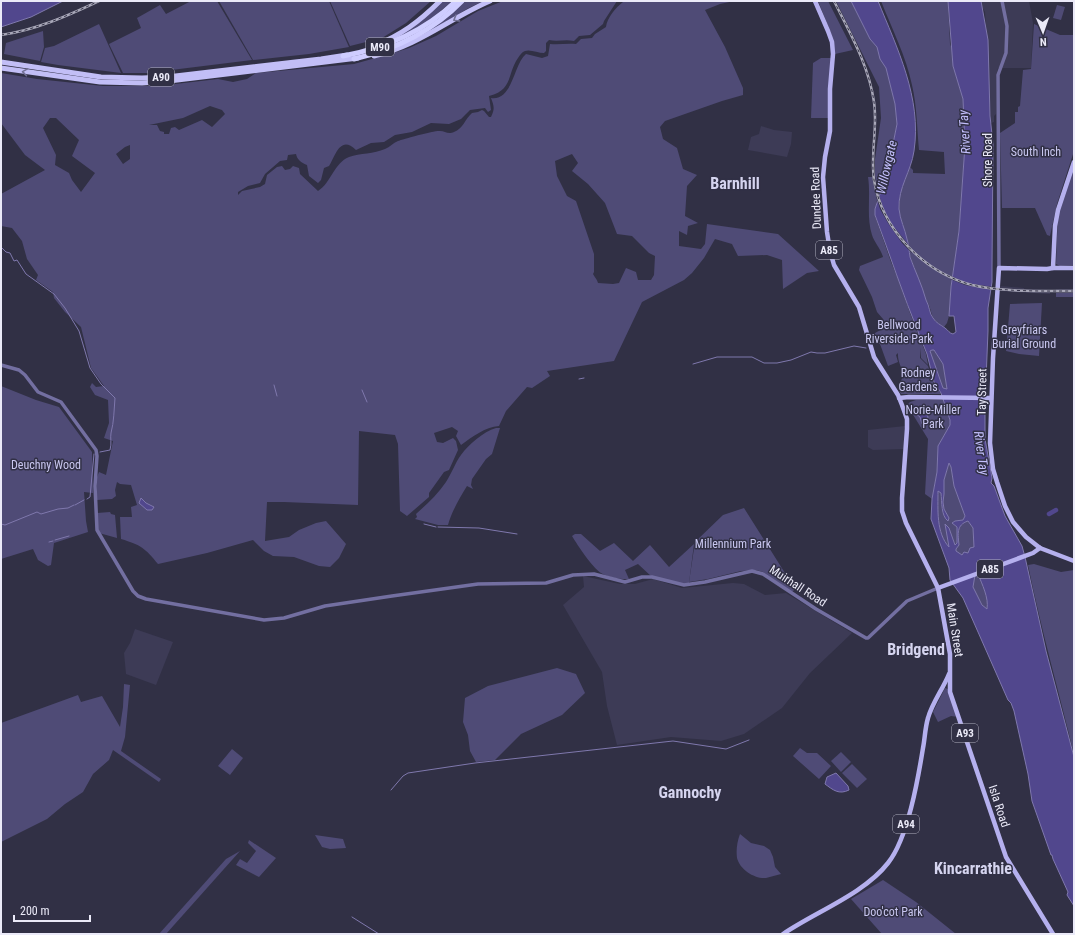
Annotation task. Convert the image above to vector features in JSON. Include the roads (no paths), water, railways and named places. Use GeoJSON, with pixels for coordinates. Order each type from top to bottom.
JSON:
{"type":"FeatureCollection","features":[{"type":"Feature","properties":{"kind":"highway","name":"A90"},"geometry":{"type":"LineString","coordinates":[[1,62],[101,77],[142,78],[167,77],[343,56],[373,47],[400,34],[415,24],[440,1]]}},
{"type":"Feature","properties":{"kind":"highway","name":"M90"},"geometry":{"type":"LineString","coordinates":[[343,56],[372,50],[403,38],[428,24],[456,1]]}},
{"type":"Feature","properties":{"kind":"highway","name":"M90"},"geometry":{"type":"LineString","coordinates":[[354,58],[390,48],[421,34],[438,22],[462,1]]}},
{"type":"Feature","properties":{"kind":"highway","name":"A90"},"geometry":{"type":"LineString","coordinates":[[1,68],[93,81],[142,83],[354,58],[382,54],[423,38],[468,11],[490,1]]}},
{"type":"Feature","properties":{"kind":"main road","name":"Dundee Road"},"geometry":{"type":"LineString","coordinates":[[815,1],[832,42],[833,54],[830,89],[830,131],[823,177],[830,251],[834,265],[859,307],[874,357],[902,405],[907,424],[902,512],[938,588]]}},
{"type":"Feature","properties":{"kind":"main road"},"geometry":{"type":"LineString","coordinates":[[1053,268],[1056,218],[1074,162]]}},
{"type":"Feature","properties":{"kind":"main road"},"geometry":{"type":"LineString","coordinates":[[999,268],[1074,268]]}},
{"type":"Feature","properties":{"kind":"main road","name":"Tay Street"},"geometry":{"type":"LineString","coordinates":[[999,268],[989,398],[992,406],[990,443],[992,458],[1002,498],[1013,522],[1022,533],[1040,548],[1074,561]]}},
{"type":"Feature","properties":{"kind":"main road"},"geometry":{"type":"LineString","coordinates":[[902,405],[912,397]]}},
{"type":"Feature","properties":{"kind":"main road"},"geometry":{"type":"LineString","coordinates":[[899,398],[989,398]]}},
{"type":"Feature","properties":{"kind":"main road","name":"A85"},"geometry":{"type":"LineString","coordinates":[[938,588],[1033,553],[1040,548]]}},
{"type":"Feature","properties":{"kind":"main road","name":"Main Street"},"geometry":{"type":"LineString","coordinates":[[938,588],[950,654],[949,674]]}},
{"type":"Feature","properties":{"kind":"main road","name":"A94"},"geometry":{"type":"LineString","coordinates":[[783,934],[852,893],[888,863],[900,840],[911,808],[921,762],[928,718],[949,674]]}},
{"type":"Feature","properties":{"kind":"main road","name":"Isla Road"},"geometry":{"type":"LineString","coordinates":[[949,674],[950,692],[1006,856],[1053,934]]}},
{"type":"Feature","properties":{"kind":"street","name":"Shore Road"},"geometry":{"type":"LineString","coordinates":[[999,268],[998,75],[1006,53],[1007,26],[1002,1]]}},
{"type":"Feature","properties":{"kind":"street","name":"Muirhall Road"},"geometry":{"type":"LineString","coordinates":[[1,364],[18,370],[25,375],[38,392],[60,402],[96,450],[97,456],[94,486],[97,530],[126,581],[138,596],[148,600],[264,620],[284,618],[325,606],[456,587],[491,583],[546,583],[573,574],[594,574],[625,582],[642,577],[652,577],[684,584],[710,581],[752,571],[763,574],[816,609],[866,638],[870,637],[907,601],[938,588]]}},
{"type":"Feature","properties":{"kind":"water"},"geometry":{"type":"Polygon","coordinates":[[[1,1],[63,1],[31,17],[1,27],[1,1]]]}},
{"type":"Feature","properties":{"kind":"water","name":"River Tay"},"geometry":{"type":"Polygon","coordinates":[[[851,1],[878,1],[900,55],[906,74],[911,93],[916,131],[914,151],[900,194],[899,209],[908,241],[910,257],[931,314],[936,321],[953,334],[956,332],[954,316],[949,316],[951,287],[959,231],[965,145],[963,99],[953,66],[948,1],[981,1],[988,40],[990,116],[993,144],[992,282],[988,308],[985,439],[992,478],[991,483],[994,486],[1005,516],[1022,546],[1046,651],[1074,757],[1074,906],[1067,895],[1068,892],[1051,855],[1032,801],[1028,774],[1014,711],[963,598],[950,580],[949,568],[931,519],[932,499],[937,472],[938,446],[950,425],[950,420],[941,393],[934,382],[927,354],[907,305],[875,215],[875,209],[893,156],[893,144],[897,124],[895,104],[886,68],[880,59],[877,47],[870,39],[851,1]],[[934,350],[930,351],[943,388],[947,389],[943,364],[934,350]],[[949,463],[944,480],[943,502],[944,509],[949,518],[948,521],[943,512],[941,493],[938,491],[938,513],[942,535],[949,547],[945,524],[949,528],[955,545],[957,543],[957,527],[952,523],[963,520],[965,516],[954,486],[949,463]],[[968,521],[961,525],[959,530],[959,545],[956,549],[956,551],[962,555],[964,552],[968,553],[970,548],[974,547],[973,528],[968,521]],[[978,574],[975,575],[973,587],[982,605],[987,609],[985,591],[978,574]]]}},
{"type":"Feature","properties":{"kind":"water"},"geometry":{"type":"Polygon","coordinates":[[[920,407],[924,409],[928,417],[926,424],[922,424],[920,417],[914,411],[920,407]]]}},
{"type":"Feature","properties":{"kind":"water"},"geometry":{"type":"Polygon","coordinates":[[[141,498],[146,503],[154,507],[152,510],[147,510],[139,503],[141,498]]]}},
{"type":"Feature","properties":{"kind":"water"},"geometry":{"type":"Polygon","coordinates":[[[836,773],[848,786],[849,790],[839,792],[833,790],[825,784],[827,777],[836,773]]]}},
{"type":"Feature","properties":{"kind":"waterway"},"geometry":{"type":"LineString","coordinates":[[1,247],[6,252],[10,253],[14,261],[17,260],[26,274],[54,294],[65,308],[79,331],[90,368],[101,384],[115,398],[110,450],[100,452]]}},
{"type":"Feature","properties":{"kind":"waterway"},"geometry":{"type":"LineString","coordinates":[[693,364],[717,357],[752,357],[764,363],[777,363],[791,360],[811,352],[825,353],[854,346],[866,348]]}},
{"type":"Feature","properties":{"kind":"waterway"},"geometry":{"type":"LineString","coordinates":[[579,379],[584,378]]}},
{"type":"Feature","properties":{"kind":"waterway"},"geometry":{"type":"LineString","coordinates":[[274,385],[277,396]]}},
{"type":"Feature","properties":{"kind":"waterway"},"geometry":{"type":"LineString","coordinates":[[362,390],[367,402]]}},
{"type":"Feature","properties":{"kind":"waterway"},"geometry":{"type":"LineString","coordinates":[[87,499],[90,497],[94,454]]}},
{"type":"Feature","properties":{"kind":"waterway"},"geometry":{"type":"LineString","coordinates":[[75,505],[84,500]]}},
{"type":"Feature","properties":{"kind":"waterway"},"geometry":{"type":"LineString","coordinates":[[1,524],[5,525],[37,512],[41,514],[68,508],[74,505]]}},
{"type":"Feature","properties":{"kind":"waterway"},"geometry":{"type":"LineString","coordinates":[[1049,514],[1056,510]]}},
{"type":"Feature","properties":{"kind":"waterway"},"geometry":{"type":"LineString","coordinates":[[424,524],[436,527]]}},
{"type":"Feature","properties":{"kind":"waterway"},"geometry":{"type":"LineString","coordinates":[[438,527],[479,528],[517,534]]}},
{"type":"Feature","properties":{"kind":"waterway"},"geometry":{"type":"LineString","coordinates":[[55,540],[69,536]]}},
{"type":"Feature","properties":{"kind":"waterway"},"geometry":{"type":"LineString","coordinates":[[49,542],[53,541]]}},
{"type":"Feature","properties":{"kind":"waterway"},"geometry":{"type":"LineString","coordinates":[[391,790],[403,776],[408,773],[475,763],[673,741],[726,749],[749,740]]}},
{"type":"Feature","properties":{"kind":"waterway"},"geometry":{"type":"LineString","coordinates":[[352,917],[379,934]]}},
{"type":"Feature","properties":{"kind":"railway"},"geometry":{"type":"LineString","coordinates":[[1,35],[39,26],[99,1]]}},
{"type":"Feature","properties":{"kind":"railway"},"geometry":{"type":"LineString","coordinates":[[834,1],[858,50],[872,89],[875,112],[873,170],[878,198],[886,215],[908,246],[937,270],[954,279],[972,285],[1009,290],[1074,291]]}},
{"type":"Feature","properties":{"kind":"district","name":"Barnhill"},"geometry":{"type":"Point","coordinates":[735,183]}},
{"type":"Feature","properties":{"kind":"district","name":"Bridgend"},"geometry":{"type":"Point","coordinates":[916,649]}},
{"type":"Feature","properties":{"kind":"district","name":"Gannochy"},"geometry":{"type":"Point","coordinates":[690,792]}},
{"type":"Feature","properties":{"kind":"district","name":"Kincarrathie"},"geometry":{"type":"Point","coordinates":[973,868]}},
{"type":"Feature","properties":{"kind":"park label","name":"South Inch"},"geometry":{"type":"Point","coordinates":[1036,152]}},
{"type":"Feature","properties":{"kind":"park label","name":"Bellwood Riverside Park"},"geometry":{"type":"Point","coordinates":[899,332]}},
{"type":"Feature","properties":{"kind":"park label","name":"Greyfriars Burial Ground"},"geometry":{"type":"Point","coordinates":[1024,337]}},
{"type":"Feature","properties":{"kind":"park label","name":"Rodney Gardens"},"geometry":{"type":"Point","coordinates":[918,380]}},
{"type":"Feature","properties":{"kind":"park label","name":"Norie-Miller Park"},"geometry":{"type":"Point","coordinates":[933,417]}},
{"type":"Feature","properties":{"kind":"park label","name":"Deuchny Wood"},"geometry":{"type":"Point","coordinates":[46,465]}},
{"type":"Feature","properties":{"kind":"park label","name":"Millennium Park"},"geometry":{"type":"Point","coordinates":[733,544]}},
{"type":"Feature","properties":{"kind":"park label","name":"Doo'cot Park"},"geometry":{"type":"Point","coordinates":[893,912]}},
{"type":"Feature","properties":{"kind":"water label","name":"Willowgate"},"geometry":{"type":"Point","coordinates":[886,167]}}]}
